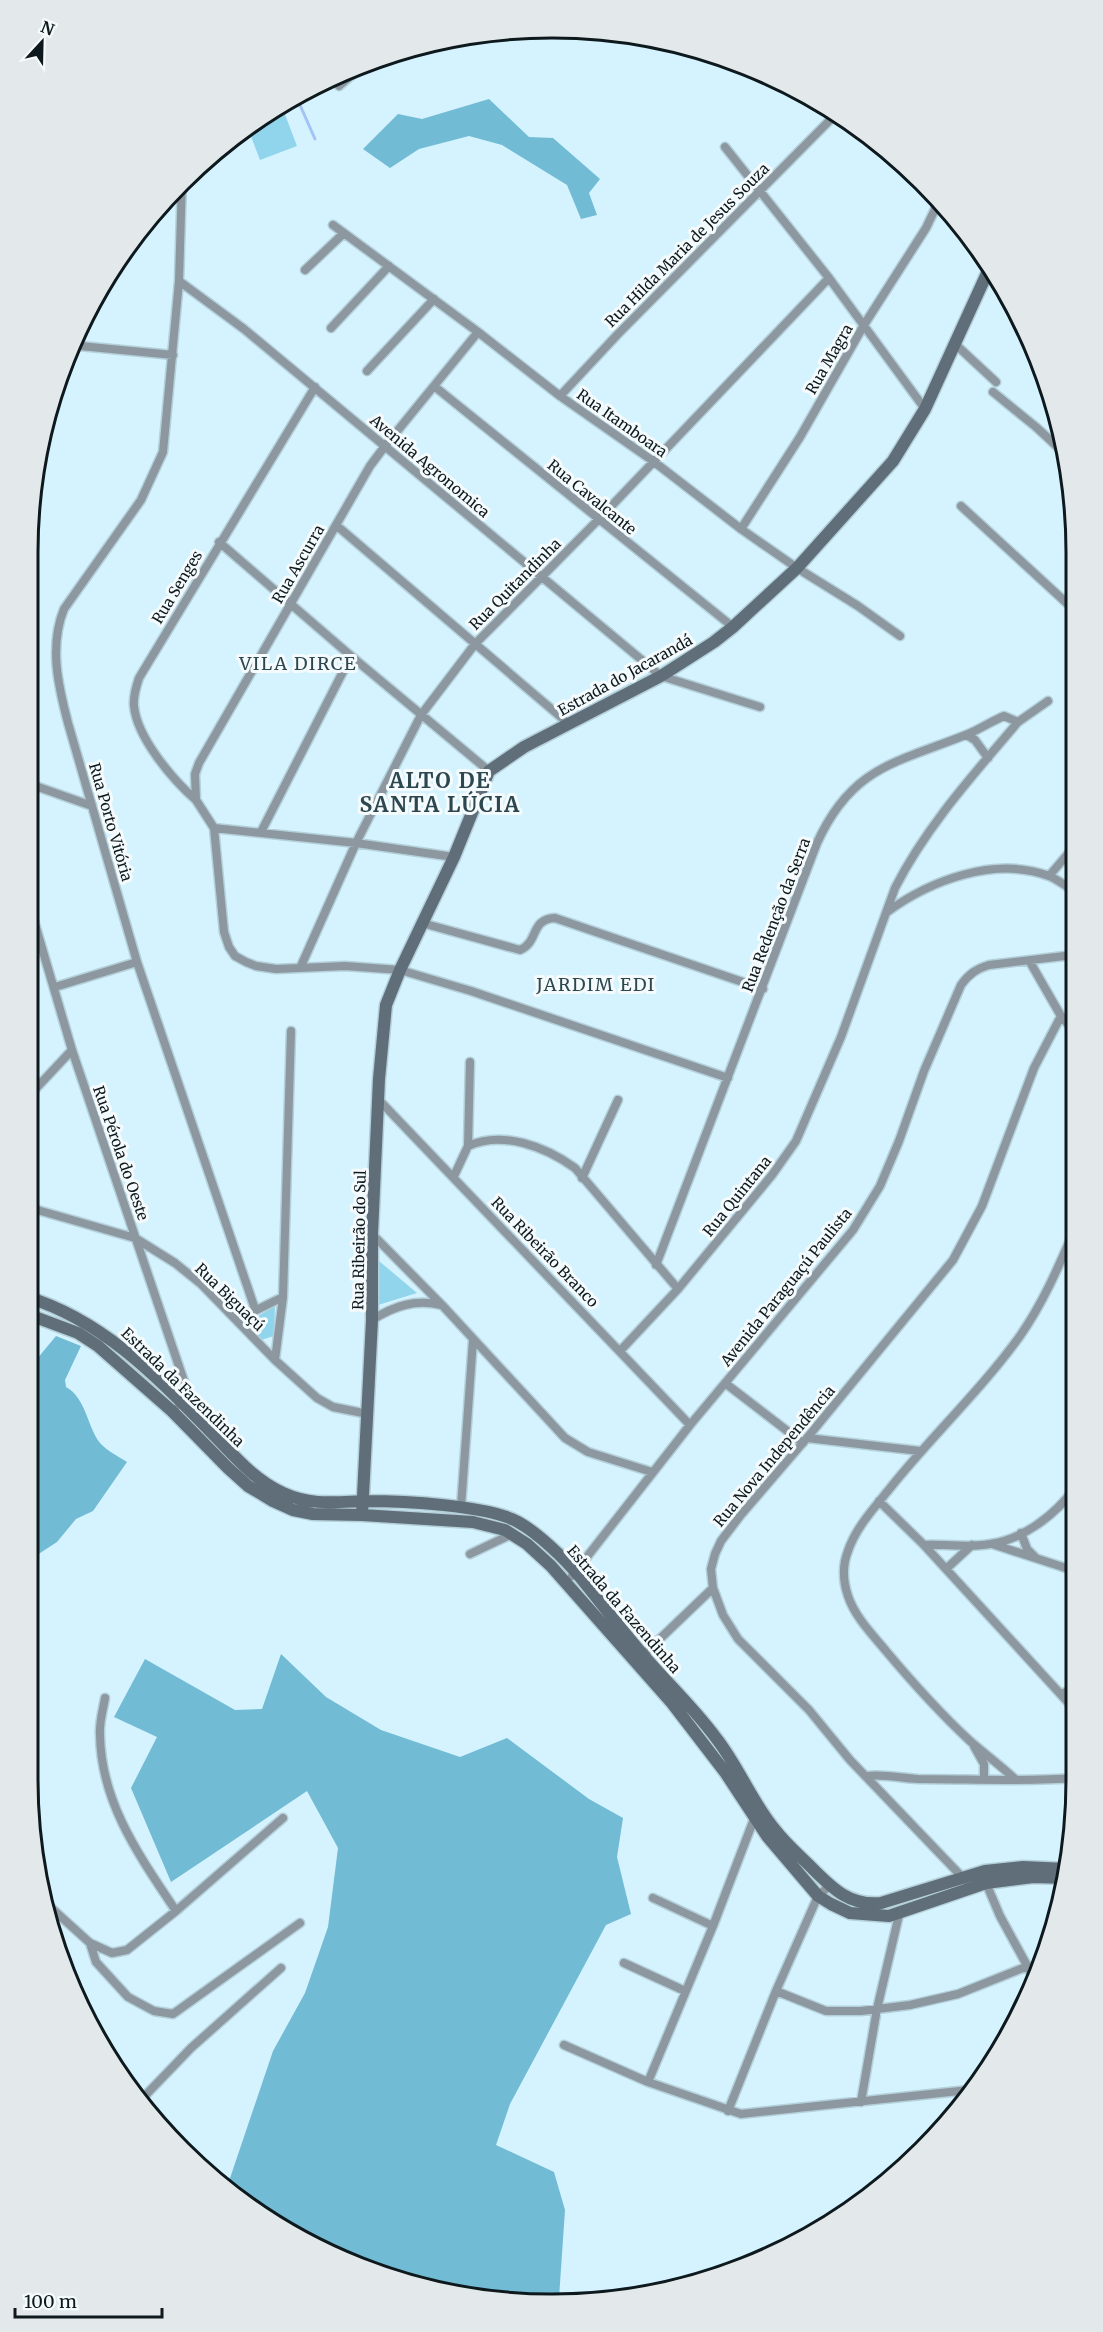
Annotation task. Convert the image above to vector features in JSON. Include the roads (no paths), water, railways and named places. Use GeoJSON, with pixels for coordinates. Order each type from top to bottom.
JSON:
{"type":"FeatureCollection","features":[{"type":"Feature","properties":{"kind":"main road","name":"Estrada do Jacarandá"},"geometry":{"type":"LineString","coordinates":[[489,771],[524,747],[661,676],[714,642],[734,627],[796,568],[893,461],[925,409],[985,276]]}},
{"type":"Feature","properties":{"kind":"main road"},"geometry":{"type":"LineString","coordinates":[[400,970],[454,857],[489,771]]}},
{"type":"Feature","properties":{"kind":"main road","name":"Rua Ribeirão do Sul"},"geometry":{"type":"LineString","coordinates":[[362,1515],[372,1320],[372,1234],[384,1012],[400,970]]}},
{"type":"Feature","properties":{"kind":"main road","name":"Estrada da Fazendinha"},"geometry":{"type":"LineString","coordinates":[[38,1301],[65,1310],[102,1331],[128,1351],[228,1468],[248,1486],[273,1501],[293,1510],[313,1514],[473,1522],[512,1534],[527,1544],[566,1583],[672,1703],[708,1748],[754,1819],[818,1896],[850,1913],[879,1917],[899,1915],[1005,1868],[1058,1869]]}},
{"type":"Feature","properties":{"kind":"main road","name":"Estrada da Fazendinha"},"geometry":{"type":"LineString","coordinates":[[38,1318],[78,1333],[98,1346],[177,1407],[252,1475],[283,1493],[303,1501],[326,1504],[364,1501],[461,1507],[517,1521],[543,1541],[576,1572],[643,1655],[717,1738],[775,1831],[830,1886],[848,1899],[868,1904],[967,1883],[1033,1877],[1056,1878]]}},
{"type":"Feature","properties":{"kind":"street"},"geometry":{"type":"LineString","coordinates":[[339,86],[343,82]]}},
{"type":"Feature","properties":{"kind":"street","name":"Rua Hilda Maria de Jesus Souza"},"geometry":{"type":"LineString","coordinates":[[560,396],[830,120]]}},
{"type":"Feature","properties":{"kind":"street"},"geometry":{"type":"LineString","coordinates":[[725,147],[829,278],[925,409]]}},
{"type":"Feature","properties":{"kind":"street","name":"Rua Porto Vitória"},"geometry":{"type":"LineString","coordinates":[[182,195],[179,281],[163,452],[141,500],[75,590],[64,609],[58,622],[56,659],[59,687],[137,962],[255,1309]]}},
{"type":"Feature","properties":{"kind":"street","name":"Rua Magra"},"geometry":{"type":"LineString","coordinates":[[741,529],[800,437],[864,325],[926,228],[935,210]]}},
{"type":"Feature","properties":{"kind":"street","name":"Rua Itamboara"},"geometry":{"type":"LineString","coordinates":[[333,225],[560,396],[653,461],[741,529],[900,636]]}},
{"type":"Feature","properties":{"kind":"street"},"geometry":{"type":"LineString","coordinates":[[305,270],[344,233]]}},
{"type":"Feature","properties":{"kind":"street"},"geometry":{"type":"LineString","coordinates":[[331,328],[389,266]]}},
{"type":"Feature","properties":{"kind":"street","name":"Rua Quitandinha"},"geometry":{"type":"LineString","coordinates":[[301,966],[356,843],[421,715],[475,644],[598,520],[829,278]]}},
{"type":"Feature","properties":{"kind":"street","name":"Avenida Agronomica"},"geometry":{"type":"LineString","coordinates":[[179,281],[244,329],[315,387],[661,676]]}},
{"type":"Feature","properties":{"kind":"street"},"geometry":{"type":"LineString","coordinates":[[368,371],[434,299]]}},
{"type":"Feature","properties":{"kind":"street","name":"Rua Ascurra"},"geometry":{"type":"LineString","coordinates":[[196,800],[195,774],[199,763],[336,525],[385,446],[478,332]]}},
{"type":"Feature","properties":{"kind":"street"},"geometry":{"type":"LineString","coordinates":[[954,343],[996,382]]}},
{"type":"Feature","properties":{"kind":"street"},"geometry":{"type":"LineString","coordinates":[[81,346],[173,355]]}},
{"type":"Feature","properties":{"kind":"street","name":"Rua Cavalcante"},"geometry":{"type":"LineString","coordinates":[[434,386],[734,627]]}},
{"type":"Feature","properties":{"kind":"street","name":"Rua Senges"},"geometry":{"type":"LineString","coordinates":[[196,800],[179,785],[151,747],[138,722],[134,707],[135,691],[139,678],[219,542],[315,387]]}},
{"type":"Feature","properties":{"kind":"street"},"geometry":{"type":"LineString","coordinates":[[993,392],[1054,444]]}},
{"type":"Feature","properties":{"kind":"street"},"geometry":{"type":"LineString","coordinates":[[961,506],[1066,602]]}},
{"type":"Feature","properties":{"kind":"street"},"geometry":{"type":"LineString","coordinates":[[336,525],[569,724]]}},
{"type":"Feature","properties":{"kind":"street"},"geometry":{"type":"LineString","coordinates":[[219,542],[489,771]]}},
{"type":"Feature","properties":{"kind":"street"},"geometry":{"type":"LineString","coordinates":[[261,832],[351,656]]}},
{"type":"Feature","properties":{"kind":"street"},"geometry":{"type":"LineString","coordinates":[[661,676],[760,707]]}},
{"type":"Feature","properties":{"kind":"street"},"geometry":{"type":"LineString","coordinates":[[1018,722],[1048,701]]}},
{"type":"Feature","properties":{"kind":"street","name":"Rua Redenção da Serra"},"geometry":{"type":"LineString","coordinates":[[656,1265],[817,843],[834,811],[850,790],[884,767],[967,735],[1004,716],[1018,722]]}},
{"type":"Feature","properties":{"kind":"street","name":"Rua Quintana"},"geometry":{"type":"LineString","coordinates":[[620,1351],[678,1289],[787,1156],[803,1127],[841,1037],[895,888],[935,823],[1018,722]]}},
{"type":"Feature","properties":{"kind":"street"},"geometry":{"type":"LineString","coordinates":[[967,735],[975,740],[988,758]]}},
{"type":"Feature","properties":{"kind":"street"},"geometry":{"type":"LineString","coordinates":[[38,787],[92,806]]}},
{"type":"Feature","properties":{"kind":"street"},"geometry":{"type":"LineString","coordinates":[[196,800],[214,828],[221,912],[229,947],[236,956],[256,966],[276,969],[301,966],[365,966],[400,970],[728,1078]]}},
{"type":"Feature","properties":{"kind":"street"},"geometry":{"type":"LineString","coordinates":[[214,828],[356,843],[454,857]]}},
{"type":"Feature","properties":{"kind":"street"},"geometry":{"type":"LineString","coordinates":[[1049,876],[1066,856]]}},
{"type":"Feature","properties":{"kind":"street"},"geometry":{"type":"LineString","coordinates":[[887,912],[905,899],[928,888],[986,870],[1007,869],[1049,876],[1066,886]]}},
{"type":"Feature","properties":{"kind":"street"},"geometry":{"type":"LineString","coordinates":[[422,924],[520,950],[528,946],[540,923],[555,918],[763,989]]}},
{"type":"Feature","properties":{"kind":"street","name":"Rua Pérola do Oeste"},"geometry":{"type":"LineString","coordinates":[[38,932],[72,1050],[186,1387],[187,1394],[177,1407]]}},
{"type":"Feature","properties":{"kind":"street","name":"Avenida Paraguaçú Paulista"},"geometry":{"type":"LineString","coordinates":[[566,1583],[690,1425],[846,1238],[873,1198],[899,1141],[924,1071],[961,985],[977,969],[989,965],[1066,956]]}},
{"type":"Feature","properties":{"kind":"street"},"geometry":{"type":"LineString","coordinates":[[55,987],[137,962]]}},
{"type":"Feature","properties":{"kind":"street"},"geometry":{"type":"LineString","coordinates":[[1030,962],[1066,1022]]}},
{"type":"Feature","properties":{"kind":"street","name":"Rua Nova Independência"},"geometry":{"type":"LineString","coordinates":[[967,1883],[850,1760],[808,1710],[738,1639],[723,1615],[713,1588],[711,1569],[721,1541],[953,1260],[982,1206],[1034,1068],[1061,1016]]}},
{"type":"Feature","properties":{"kind":"street"},"geometry":{"type":"LineString","coordinates":[[275,1360],[283,1297],[291,1031]]}},
{"type":"Feature","properties":{"kind":"street"},"geometry":{"type":"LineString","coordinates":[[38,1086],[72,1050]]}},
{"type":"Feature","properties":{"kind":"street"},"geometry":{"type":"LineString","coordinates":[[454,1176],[468,1146],[470,1062]]}},
{"type":"Feature","properties":{"kind":"street","name":"Rua Ribeirão Branco"},"geometry":{"type":"LineString","coordinates":[[378,1099],[690,1425]]}},
{"type":"Feature","properties":{"kind":"street"},"geometry":{"type":"LineString","coordinates":[[582,1178],[618,1100]]}},
{"type":"Feature","properties":{"kind":"street"},"geometry":{"type":"LineString","coordinates":[[468,1146],[484,1140],[532,1146],[561,1158],[575,1168],[678,1289]]}},
{"type":"Feature","properties":{"kind":"street","name":"Rua Biguaçú"},"geometry":{"type":"LineString","coordinates":[[38,1210],[135,1238],[175,1263],[192,1277],[275,1360],[317,1398],[333,1407],[368,1414]]}},
{"type":"Feature","properties":{"kind":"street"},"geometry":{"type":"LineString","coordinates":[[372,1234],[442,1305],[565,1438],[588,1452],[652,1472]]}},
{"type":"Feature","properties":{"kind":"street"},"geometry":{"type":"LineString","coordinates":[[1012,1779],[971,1741],[891,1656],[854,1611],[848,1595],[844,1572],[848,1551],[860,1528],[920,1450],[951,1420],[1024,1330],[1039,1308],[1066,1249]]}},
{"type":"Feature","properties":{"kind":"street"},"geometry":{"type":"LineString","coordinates":[[236,1320],[283,1297]]}},
{"type":"Feature","properties":{"kind":"street"},"geometry":{"type":"LineString","coordinates":[[372,1320],[411,1303],[426,1301],[442,1305]]}},
{"type":"Feature","properties":{"kind":"street"},"geometry":{"type":"LineString","coordinates":[[461,1507],[473,1340]]}},
{"type":"Feature","properties":{"kind":"street"},"geometry":{"type":"LineString","coordinates":[[725,1383],[805,1440],[920,1450]]}},
{"type":"Feature","properties":{"kind":"street"},"geometry":{"type":"LineString","coordinates":[[924,1545],[992,1544],[1044,1521],[1066,1500]]}},
{"type":"Feature","properties":{"kind":"street"},"geometry":{"type":"LineString","coordinates":[[879,1501],[924,1545],[1066,1700]]}},
{"type":"Feature","properties":{"kind":"street"},"geometry":{"type":"LineString","coordinates":[[1021,1533],[1027,1549],[1036,1558]]}},
{"type":"Feature","properties":{"kind":"street"},"geometry":{"type":"LineString","coordinates":[[470,1554],[512,1534]]}},
{"type":"Feature","properties":{"kind":"street"},"geometry":{"type":"LineString","coordinates":[[992,1544],[1066,1568]]}},
{"type":"Feature","properties":{"kind":"street"},"geometry":{"type":"LineString","coordinates":[[946,1569],[972,1545]]}},
{"type":"Feature","properties":{"kind":"street"},"geometry":{"type":"LineString","coordinates":[[643,1655],[713,1588]]}},
{"type":"Feature","properties":{"kind":"street"},"geometry":{"type":"LineString","coordinates":[[1061,1694],[1066,1692]]}},
{"type":"Feature","properties":{"kind":"street"},"geometry":{"type":"LineString","coordinates":[[105,1698],[100,1732],[102,1760],[111,1797],[127,1834],[176,1911]]}},
{"type":"Feature","properties":{"kind":"street"},"geometry":{"type":"LineString","coordinates":[[971,1741],[984,1764],[984,1779]]}},
{"type":"Feature","properties":{"kind":"street"},"geometry":{"type":"LineString","coordinates":[[867,1776],[1066,1778]]}},
{"type":"Feature","properties":{"kind":"street"},"geometry":{"type":"LineString","coordinates":[[881,1791],[893,1777]]}},
{"type":"Feature","properties":{"kind":"street"},"geometry":{"type":"LineString","coordinates":[[54,1911],[90,1943],[112,1953],[127,1950],[176,1911],[283,1818]]}},
{"type":"Feature","properties":{"kind":"street"},"geometry":{"type":"LineString","coordinates":[[648,2082],[713,1926],[754,1819]]}},
{"type":"Feature","properties":{"kind":"street"},"geometry":{"type":"LineString","coordinates":[[776,1991],[826,2011],[840,2013],[910,2005],[958,1994],[1028,1966],[1000,1916],[986,1883]]}},
{"type":"Feature","properties":{"kind":"street"},"geometry":{"type":"LineString","coordinates":[[728,2111],[776,1991],[818,1896],[830,1886]]}},
{"type":"Feature","properties":{"kind":"street"},"geometry":{"type":"LineString","coordinates":[[653,1898],[713,1926]]}},
{"type":"Feature","properties":{"kind":"street"},"geometry":{"type":"LineString","coordinates":[[861,2102],[877,2009],[899,1915]]}},
{"type":"Feature","properties":{"kind":"street"},"geometry":{"type":"LineString","coordinates":[[90,1943],[96,1962],[128,1997],[154,2012],[173,2014],[300,1923]]}},
{"type":"Feature","properties":{"kind":"street"},"geometry":{"type":"LineString","coordinates":[[624,1963],[685,1991]]}},
{"type":"Feature","properties":{"kind":"street"},"geometry":{"type":"LineString","coordinates":[[146,2095],[191,2048],[281,1968]]}},
{"type":"Feature","properties":{"kind":"street"},"geometry":{"type":"LineString","coordinates":[[564,2044],[648,2082],[741,2114],[961,2091]]}},
{"type":"Feature","properties":{"kind":"waterway"},"geometry":{"type":"LineString","coordinates":[[299,104],[315,139]]}},
{"type":"Feature","properties":{"kind":"district","name":"VILA DIRCE"},"geometry":{"type":"Point","coordinates":[298,663]}},
{"type":"Feature","properties":{"kind":"district","name":"ALTO DE SANTA LÚCIA"},"geometry":{"type":"Point","coordinates":[440,792]}},
{"type":"Feature","properties":{"kind":"district","name":"JARDIM EDI"},"geometry":{"type":"Point","coordinates":[596,984]}}]}
